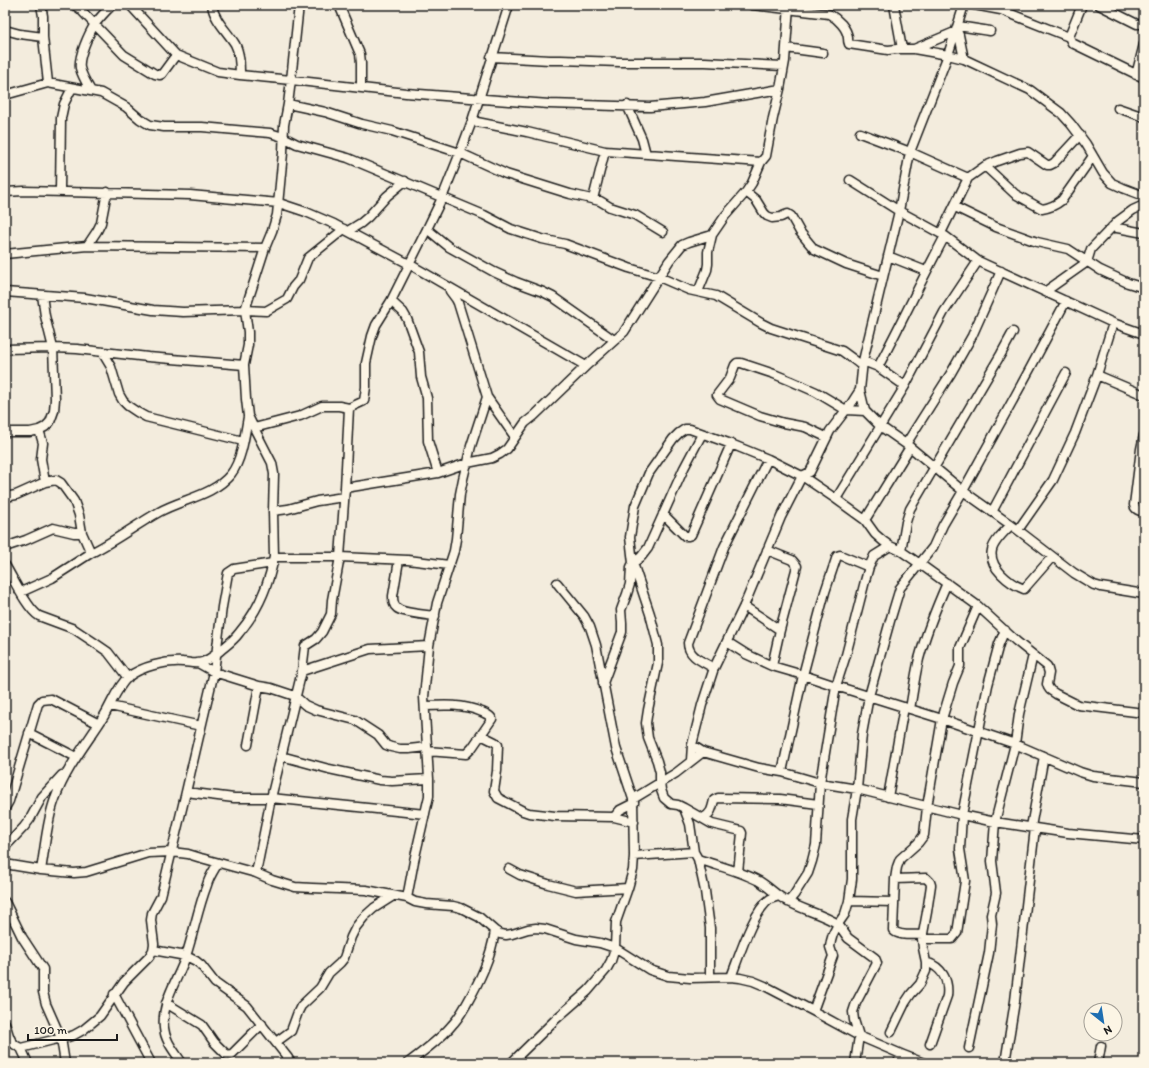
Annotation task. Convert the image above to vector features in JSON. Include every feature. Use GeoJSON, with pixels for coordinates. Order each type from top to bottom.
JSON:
{"type":"FeatureCollection","features":[{"type":"Feature","properties":{"kind":"street"},"geometry":{"type":"LineString","coordinates":[[41,5],[48,83]]}},
{"type":"Feature","properties":{"kind":"street"},"geometry":{"type":"LineString","coordinates":[[74,5],[80,9],[124,55],[155,74],[162,74],[176,55]]}},
{"type":"Feature","properties":{"kind":"street"},"geometry":{"type":"LineString","coordinates":[[91,90],[80,67],[82,52],[95,24],[112,5]]}},
{"type":"Feature","properties":{"kind":"street"},"geometry":{"type":"LineString","coordinates":[[130,5],[176,55],[218,72],[240,75],[362,87],[406,93],[548,104],[650,106],[705,102],[780,89]]}},
{"type":"Feature","properties":{"kind":"street"},"geometry":{"type":"LineString","coordinates":[[212,5],[220,23],[235,45],[239,56],[240,75]]}},
{"type":"Feature","properties":{"kind":"street"},"geometry":{"type":"LineString","coordinates":[[21,592],[52,578],[161,511],[206,493],[221,484],[231,475],[237,465],[248,416],[244,378],[244,365],[248,344],[245,310],[272,231],[279,202],[284,125],[291,80],[299,5]]}},
{"type":"Feature","properties":{"kind":"street"},"geometry":{"type":"LineString","coordinates":[[339,5],[360,54],[362,87]]}},
{"type":"Feature","properties":{"kind":"street"},"geometry":{"type":"LineString","coordinates":[[254,428],[300,416],[322,406],[349,408],[364,401],[366,388],[366,363],[376,325],[391,301],[442,198],[472,121],[509,5]]}},
{"type":"Feature","properties":{"kind":"street"},"geometry":{"type":"LineString","coordinates":[[752,5],[789,8],[829,14],[840,22],[848,37],[848,44],[888,50],[914,49],[964,59],[1030,90],[1061,113],[1080,135],[1102,173],[1112,183],[1144,196]]}},
{"type":"Feature","properties":{"kind":"street"},"geometry":{"type":"LineString","coordinates":[[894,5],[902,49]]}},
{"type":"Feature","properties":{"kind":"street"},"geometry":{"type":"LineString","coordinates":[[964,5],[948,55],[910,152],[900,211],[862,364],[860,390],[865,411],[880,426],[935,467],[963,491],[1018,530],[1074,573],[1101,587],[1144,594]]}},
{"type":"Feature","properties":{"kind":"street"},"geometry":{"type":"LineString","coordinates":[[974,5],[1001,10],[1069,37],[1072,43],[1140,76],[1144,44]]}},
{"type":"Feature","properties":{"kind":"street"},"geometry":{"type":"LineString","coordinates":[[1069,37],[1082,5]]}},
{"type":"Feature","properties":{"kind":"street"},"geometry":{"type":"LineString","coordinates":[[1099,5],[1137,24],[1144,24]]}},
{"type":"Feature","properties":{"kind":"street"},"geometry":{"type":"LineString","coordinates":[[698,292],[707,270],[708,252],[712,235],[746,192],[752,183],[761,162],[766,156],[784,66],[789,8]]}},
{"type":"Feature","properties":{"kind":"street"},"geometry":{"type":"LineString","coordinates":[[914,49],[957,29],[990,31]]}},
{"type":"Feature","properties":{"kind":"street"},"geometry":{"type":"LineString","coordinates":[[957,29],[964,59]]}},
{"type":"Feature","properties":{"kind":"street"},"geometry":{"type":"LineString","coordinates":[[5,30],[20,34],[43,37]]}},
{"type":"Feature","properties":{"kind":"street"},"geometry":{"type":"LineString","coordinates":[[786,48],[822,53]]}},
{"type":"Feature","properties":{"kind":"street"},"geometry":{"type":"LineString","coordinates":[[491,58],[620,62],[705,62],[784,66]]}},
{"type":"Feature","properties":{"kind":"street"},"geometry":{"type":"LineString","coordinates":[[5,96],[48,83],[101,93],[126,107],[140,119],[150,124],[164,127],[202,127],[270,133],[283,137],[297,144],[348,158],[484,215],[511,229],[542,239],[565,244],[629,268],[659,277],[689,290],[716,296],[760,323],[771,328],[786,334],[829,346],[842,351],[862,364],[878,367],[905,386]]}},
{"type":"Feature","properties":{"kind":"street"},"geometry":{"type":"LineString","coordinates":[[60,191],[61,118],[64,104],[72,88]]}},
{"type":"Feature","properties":{"kind":"street"},"geometry":{"type":"LineString","coordinates":[[288,104],[325,112],[362,124],[392,131],[460,153],[506,174],[570,194],[593,199],[610,207],[635,215],[663,232]]}},
{"type":"Feature","properties":{"kind":"street"},"geometry":{"type":"LineString","coordinates":[[627,105],[642,139],[646,154]]}},
{"type":"Feature","properties":{"kind":"street"},"geometry":{"type":"LineString","coordinates":[[1118,108],[1144,117]]}},
{"type":"Feature","properties":{"kind":"street"},"geometry":{"type":"LineString","coordinates":[[472,121],[527,132],[605,151],[761,162]]}},
{"type":"Feature","properties":{"kind":"street"},"geometry":{"type":"LineString","coordinates":[[270,133],[284,125]]}},
{"type":"Feature","properties":{"kind":"street"},"geometry":{"type":"LineString","coordinates":[[860,133],[910,152],[968,178]]}},
{"type":"Feature","properties":{"kind":"street"},"geometry":{"type":"LineString","coordinates":[[878,367],[926,271],[968,178],[985,166],[1020,153],[1028,152],[1047,165],[1050,165],[1054,163],[1080,135]]}},
{"type":"Feature","properties":{"kind":"street"},"geometry":{"type":"LineString","coordinates":[[283,153],[297,144]]}},
{"type":"Feature","properties":{"kind":"street"},"geometry":{"type":"LineString","coordinates":[[593,199],[605,151]]}},
{"type":"Feature","properties":{"kind":"street"},"geometry":{"type":"LineString","coordinates":[[985,166],[1015,194],[1042,209],[1053,206],[1062,200],[1093,156]]}},
{"type":"Feature","properties":{"kind":"street"},"geometry":{"type":"LineString","coordinates":[[850,180],[900,211],[943,235],[978,260],[1113,323],[1144,334]]}},
{"type":"Feature","properties":{"kind":"street"},"geometry":{"type":"LineString","coordinates":[[5,292],[86,298],[153,310],[183,312],[245,310],[266,312],[286,300],[293,287],[299,280],[308,258],[346,230],[361,223],[387,196],[405,181]]}},
{"type":"Feature","properties":{"kind":"street"},"geometry":{"type":"LineString","coordinates":[[5,192],[60,191],[190,195],[279,202],[346,230],[409,264],[586,366]]}},
{"type":"Feature","properties":{"kind":"street"},"geometry":{"type":"LineString","coordinates":[[87,246],[101,222],[107,192]]}},
{"type":"Feature","properties":{"kind":"street"},"geometry":{"type":"LineString","coordinates":[[746,192],[756,200],[767,216],[772,218],[781,217],[788,214],[792,216],[800,232],[814,249],[846,264],[883,276]]}},
{"type":"Feature","properties":{"kind":"street"},"geometry":{"type":"LineString","coordinates":[[1046,292],[1087,262],[1091,249],[1121,219],[1133,210],[1144,205]]}},
{"type":"Feature","properties":{"kind":"street"},"geometry":{"type":"LineString","coordinates":[[954,207],[996,227],[1037,242],[1068,249],[1110,275],[1144,288]]}},
{"type":"Feature","properties":{"kind":"street"},"geometry":{"type":"LineString","coordinates":[[1112,227],[1144,233]]}},
{"type":"Feature","properties":{"kind":"street"},"geometry":{"type":"LineString","coordinates":[[427,229],[454,250],[494,272],[553,297],[614,340]]}},
{"type":"Feature","properties":{"kind":"street"},"geometry":{"type":"LineString","coordinates":[[345,488],[438,472],[492,458],[500,454],[507,449],[525,423],[620,336],[630,324],[669,261],[682,246],[689,242],[712,235]]}},
{"type":"Feature","properties":{"kind":"street"},"geometry":{"type":"LineString","coordinates":[[5,254],[87,246],[265,248]]}},
{"type":"Feature","properties":{"kind":"street"},"geometry":{"type":"LineString","coordinates":[[888,256],[926,271]]}},
{"type":"Feature","properties":{"kind":"street"},"geometry":{"type":"LineString","coordinates":[[836,499],[905,386],[944,312],[978,260]]}},
{"type":"Feature","properties":{"kind":"street"},"geometry":{"type":"LineString","coordinates":[[865,520],[972,336],[1001,271]]}},
{"type":"Feature","properties":{"kind":"street"},"geometry":{"type":"LineString","coordinates":[[447,287],[458,303],[487,397],[515,437]]}},
{"type":"Feature","properties":{"kind":"street"},"geometry":{"type":"LineString","coordinates":[[5,432],[30,432],[39,430],[50,422],[54,411],[55,398],[53,348],[45,316],[42,295]]}},
{"type":"Feature","properties":{"kind":"street"},"geometry":{"type":"LineString","coordinates":[[391,301],[408,319],[419,352],[421,377],[427,398],[428,441],[438,472]]}},
{"type":"Feature","properties":{"kind":"street"},"geometry":{"type":"LineString","coordinates":[[813,1011],[832,959],[830,947],[833,934],[849,901],[852,879],[852,819],[862,734],[869,696],[900,588],[932,547],[1066,301]]}},
{"type":"Feature","properties":{"kind":"street"},"geometry":{"type":"LineString","coordinates":[[1018,530],[1053,480],[1063,461],[1075,434],[1097,375],[1113,323]]}},
{"type":"Feature","properties":{"kind":"street"},"geometry":{"type":"LineString","coordinates":[[901,551],[910,509],[1013,332]]}},
{"type":"Feature","properties":{"kind":"street"},"geometry":{"type":"LineString","coordinates":[[5,349],[53,348],[244,365]]}},
{"type":"Feature","properties":{"kind":"street"},"geometry":{"type":"LineString","coordinates":[[102,352],[111,367],[119,394],[128,406],[137,412],[146,417],[243,441]]}},
{"type":"Feature","properties":{"kind":"street"},"geometry":{"type":"LineString","coordinates":[[826,437],[805,427],[760,416],[720,399],[717,395],[730,378],[735,365],[737,363],[741,363],[792,381],[816,392],[846,410],[865,411]]}},
{"type":"Feature","properties":{"kind":"street"},"geometry":{"type":"LineString","coordinates":[[992,512],[1066,373]]}},
{"type":"Feature","properties":{"kind":"street"},"geometry":{"type":"LineString","coordinates":[[1097,375],[1144,395]]}},
{"type":"Feature","properties":{"kind":"street"},"geometry":{"type":"LineString","coordinates":[[691,760],[692,745],[702,705],[714,668],[744,606],[781,517],[802,476],[810,472],[834,423],[852,404],[860,390]]}},
{"type":"Feature","properties":{"kind":"street"},"geometry":{"type":"LineString","coordinates":[[408,898],[414,861],[429,796],[424,686],[429,646],[437,603],[454,551],[460,494],[467,464],[487,397]]}},
{"type":"Feature","properties":{"kind":"street"},"geometry":{"type":"LineString","coordinates":[[256,873],[271,798],[302,671],[305,646],[316,639],[322,632],[330,614],[340,557],[349,408]]}},
{"type":"Feature","properties":{"kind":"street"},"geometry":{"type":"LineString","coordinates":[[41,870],[54,800],[62,781],[68,769],[110,706],[118,689],[128,678],[140,670],[155,665],[170,662],[198,663],[209,659],[238,635],[265,589],[274,560],[274,474],[272,463],[248,416]]}},
{"type":"Feature","properties":{"kind":"street"},"geometry":{"type":"LineString","coordinates":[[507,425],[525,423]]}},
{"type":"Feature","properties":{"kind":"street"},"geometry":{"type":"LineString","coordinates":[[738,872],[741,831],[712,824],[678,805],[671,804],[664,798],[660,782],[660,772],[648,738],[646,723],[658,663],[658,645],[650,614],[633,563],[630,537],[635,506],[649,473],[673,439],[685,429],[690,429],[732,444],[768,459],[802,476],[836,499],[865,520],[875,534],[890,546],[901,551],[978,606],[1047,666],[1049,673],[1047,684],[1050,690],[1062,698],[1078,705],[1144,713]]}},
{"type":"Feature","properties":{"kind":"street"},"geometry":{"type":"LineString","coordinates":[[39,430],[43,443],[42,459],[45,482]]}},
{"type":"Feature","properties":{"kind":"street"},"geometry":{"type":"LineString","coordinates":[[603,683],[622,632],[621,610],[630,584],[630,571],[633,563],[641,557],[648,548],[684,468],[702,434]]}},
{"type":"Feature","properties":{"kind":"street"},"geometry":{"type":"LineString","coordinates":[[1144,435],[1134,505],[1134,508],[1144,512]]}},
{"type":"Feature","properties":{"kind":"street"},"geometry":{"type":"LineString","coordinates":[[663,514],[685,536],[691,535],[732,444]]}},
{"type":"Feature","properties":{"kind":"street"},"geometry":{"type":"LineString","coordinates":[[714,668],[690,652],[688,643],[724,546],[768,459]]}},
{"type":"Feature","properties":{"kind":"street"},"geometry":{"type":"LineString","coordinates":[[5,497],[16,495],[45,482],[56,480],[62,483],[74,501],[80,515],[82,533],[91,553]]}},
{"type":"Feature","properties":{"kind":"street"},"geometry":{"type":"LineString","coordinates":[[273,510],[288,509],[317,501],[344,497]]}},
{"type":"Feature","properties":{"kind":"street"},"geometry":{"type":"LineString","coordinates":[[1011,525],[999,538],[992,550],[993,561],[996,569],[1001,574],[1024,589],[1052,557]]}},
{"type":"Feature","properties":{"kind":"street"},"geometry":{"type":"LineString","coordinates":[[5,547],[26,540],[53,528],[74,533],[82,533]]}},
{"type":"Feature","properties":{"kind":"street"},"geometry":{"type":"LineString","coordinates":[[788,902],[802,883],[812,861],[816,845],[820,783],[836,686],[846,656],[869,567],[874,556],[890,546]]}},
{"type":"Feature","properties":{"kind":"street"},"geometry":{"type":"LineString","coordinates":[[767,550],[792,560],[797,566],[772,666]]}},
{"type":"Feature","properties":{"kind":"street"},"geometry":{"type":"LineString","coordinates":[[782,772],[803,675],[825,592],[837,556],[840,555],[869,567]]}},
{"type":"Feature","properties":{"kind":"street"},"geometry":{"type":"LineString","coordinates":[[5,1023],[12,1043],[21,1048],[74,1035],[100,1016],[114,994],[154,950],[151,920],[152,913],[161,896],[214,672],[228,573],[234,569],[274,560],[340,557],[416,560],[450,565]]}},
{"type":"Feature","properties":{"kind":"street"},"geometry":{"type":"LineString","coordinates":[[399,560],[393,596],[395,607],[401,611],[435,616]]}},
{"type":"Feature","properties":{"kind":"street"},"geometry":{"type":"LineString","coordinates":[[5,565],[35,613],[39,616],[74,629],[108,652],[128,678]]}},
{"type":"Feature","properties":{"kind":"street"},"geometry":{"type":"LineString","coordinates":[[511,1063],[588,991],[606,970],[611,961],[615,948],[616,922],[633,870],[634,801],[616,748],[596,645],[590,627],[584,616],[558,583]]}},
{"type":"Feature","properties":{"kind":"street"},"geometry":{"type":"LineString","coordinates":[[888,797],[907,708],[921,654],[934,613],[946,583]]}},
{"type":"Feature","properties":{"kind":"street"},"geometry":{"type":"LineString","coordinates":[[744,606],[780,630]]}},
{"type":"Feature","properties":{"kind":"street"},"geometry":{"type":"LineString","coordinates":[[978,606],[960,648],[960,666],[942,719],[927,807],[924,835],[918,843],[900,859],[897,867],[893,927],[893,930],[896,932],[922,937],[952,939],[957,933],[965,881],[960,849],[962,816],[994,659],[1005,630]]}},
{"type":"Feature","properties":{"kind":"street"},"geometry":{"type":"LineString","coordinates":[[727,642],[746,654],[772,666],[942,719],[1015,744],[1080,772],[1093,776],[1144,782]]}},
{"type":"Feature","properties":{"kind":"street"},"geometry":{"type":"LineString","coordinates":[[302,671],[370,650],[429,646]]}},
{"type":"Feature","properties":{"kind":"street"},"geometry":{"type":"LineString","coordinates":[[969,1048],[989,953],[992,924],[991,915],[996,893],[992,861],[995,822],[1015,744],[1019,714],[1033,655]]}},
{"type":"Feature","properties":{"kind":"street"},"geometry":{"type":"LineString","coordinates":[[198,663],[214,672],[295,696],[316,710],[355,720],[378,735],[386,745],[400,749],[427,749],[464,755],[472,748],[492,719],[490,716],[464,706],[424,706]]}},
{"type":"Feature","properties":{"kind":"street"},"geometry":{"type":"LineString","coordinates":[[248,745],[259,686]]}},
{"type":"Feature","properties":{"kind":"street"},"geometry":{"type":"LineString","coordinates":[[5,808],[9,801],[38,704],[42,700],[51,699],[99,724]]}},
{"type":"Feature","properties":{"kind":"street"},"geometry":{"type":"LineString","coordinates":[[292,709],[305,704]]}},
{"type":"Feature","properties":{"kind":"street"},"geometry":{"type":"LineString","coordinates":[[110,706],[201,726]]}},
{"type":"Feature","properties":{"kind":"street"},"geometry":{"type":"LineString","coordinates":[[29,733],[76,757]]}},
{"type":"Feature","properties":{"kind":"street"},"geometry":{"type":"LineString","coordinates":[[481,735],[498,745],[497,771],[494,791],[498,798],[529,813],[555,816],[614,818],[634,822]]}},
{"type":"Feature","properties":{"kind":"street"},"geometry":{"type":"LineString","coordinates":[[692,745],[703,752],[734,762],[782,772],[820,783],[856,789],[962,816],[1068,833],[1144,840]]}},
{"type":"Feature","properties":{"kind":"street"},"geometry":{"type":"LineString","coordinates":[[614,818],[620,810],[660,782],[676,773],[703,752]]}},
{"type":"Feature","properties":{"kind":"street"},"geometry":{"type":"LineString","coordinates":[[281,756],[329,769],[380,780],[392,781],[429,779]]}},
{"type":"Feature","properties":{"kind":"street"},"geometry":{"type":"LineString","coordinates":[[1004,1063],[1015,1001],[1033,827],[1044,756]]}},
{"type":"Feature","properties":{"kind":"street"},"geometry":{"type":"LineString","coordinates":[[5,847],[30,819],[42,797],[68,769]]}},
{"type":"Feature","properties":{"kind":"street"},"geometry":{"type":"LineString","coordinates":[[186,792],[234,798],[271,798],[425,814]]}},
{"type":"Feature","properties":{"kind":"street"},"geometry":{"type":"LineString","coordinates":[[703,818],[710,814],[714,800],[718,798],[780,799],[818,804]]}},
{"type":"Feature","properties":{"kind":"street"},"geometry":{"type":"LineString","coordinates":[[684,808],[690,824],[694,852],[698,859],[705,891],[710,928],[710,977]]}},
{"type":"Feature","properties":{"kind":"street"},"geometry":{"type":"LineString","coordinates":[[5,864],[41,870],[74,873],[86,872],[148,853],[172,852],[188,854],[256,873],[272,880],[295,886],[366,890],[408,898],[415,902],[453,906],[461,908],[479,917],[500,934],[506,935],[536,928],[545,929],[576,939],[600,943],[615,948],[650,970],[668,976],[731,977],[740,978],[759,984],[859,1036],[924,1063]]}},
{"type":"Feature","properties":{"kind":"street"},"geometry":{"type":"LineString","coordinates":[[634,856],[694,852]]}},
{"type":"Feature","properties":{"kind":"street"},"geometry":{"type":"LineString","coordinates":[[698,859],[738,872],[762,883],[788,902],[830,919],[838,924],[848,938],[875,958],[877,963],[856,1003],[853,1012],[859,1036],[855,1063]]}},
{"type":"Feature","properties":{"kind":"street"},"geometry":{"type":"LineString","coordinates":[[182,1063],[167,1039],[163,1018],[170,991],[186,956],[207,884],[218,863]]}},
{"type":"Feature","properties":{"kind":"street"},"geometry":{"type":"LineString","coordinates":[[509,869],[520,875],[576,891],[628,888]]}},
{"type":"Feature","properties":{"kind":"street"},"geometry":{"type":"LineString","coordinates":[[891,1032],[905,1003],[923,978],[926,971],[922,937],[928,912],[930,882],[926,878],[895,879]]}},
{"type":"Feature","properties":{"kind":"street"},"geometry":{"type":"LineString","coordinates":[[276,1042],[291,1031],[301,1006],[320,988],[329,973],[344,958],[351,937],[356,927],[364,917],[374,908],[393,896]]}},
{"type":"Feature","properties":{"kind":"street"},"geometry":{"type":"LineString","coordinates":[[731,977],[750,927],[763,906],[771,899],[779,896]]}},
{"type":"Feature","properties":{"kind":"street"},"geometry":{"type":"LineString","coordinates":[[849,901],[894,902]]}},
{"type":"Feature","properties":{"kind":"street"},"geometry":{"type":"LineString","coordinates":[[5,902],[22,937],[43,969],[43,985],[46,1004],[61,1038],[66,1063]]}},
{"type":"Feature","properties":{"kind":"street"},"geometry":{"type":"LineString","coordinates":[[408,1063],[444,1034],[460,1015],[488,960],[495,931]]}},
{"type":"Feature","properties":{"kind":"street"},"geometry":{"type":"LineString","coordinates":[[154,950],[186,956],[201,965],[215,983],[247,1006],[291,1063]]}},
{"type":"Feature","properties":{"kind":"street"},"geometry":{"type":"LineString","coordinates":[[926,962],[938,968],[943,974],[946,978],[948,990],[930,1044]]}},
{"type":"Feature","properties":{"kind":"street"},"geometry":{"type":"LineString","coordinates":[[114,994],[151,1063]]}},
{"type":"Feature","properties":{"kind":"street"},"geometry":{"type":"LineString","coordinates":[[166,1003],[202,1025],[214,1042],[227,1055],[232,1054],[262,1024]]}},
{"type":"Feature","properties":{"kind":"street"},"geometry":{"type":"LineString","coordinates":[[1098,1063],[1101,1046]]}},
{"type":"Feature","properties":{"kind":"street"},"geometry":{"type":"LineString","coordinates":[[21,1048],[28,1063]]}},
{"type":"Feature","properties":{"kind":"street"},"geometry":{"type":"LineString","coordinates":[[898,1063],[901,1054]]}}]}
